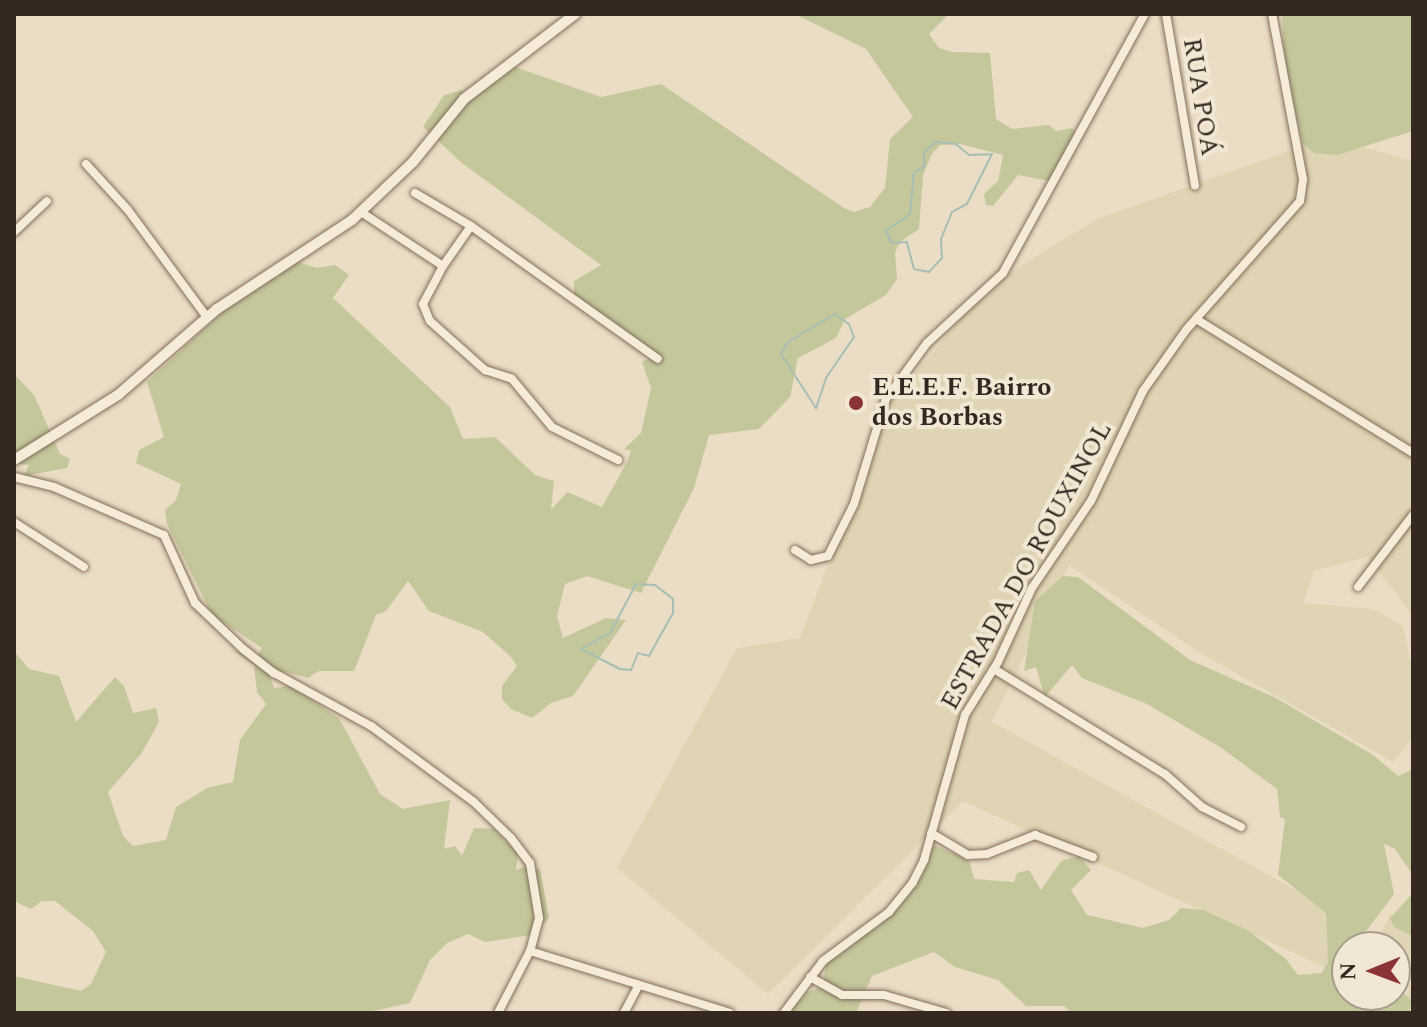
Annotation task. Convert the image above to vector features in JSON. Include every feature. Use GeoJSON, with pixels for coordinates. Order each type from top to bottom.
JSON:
{"type":"FeatureCollection","features":[{"type":"Feature","properties":{"kind":"street"},"geometry":{"type":"LineString","coordinates":[[14,460],[118,395],[207,317],[361,212],[413,162],[464,99],[575,14]]}},
{"type":"Feature","properties":{"kind":"street"},"geometry":{"type":"LineString","coordinates":[[795,550],[811,560],[828,556],[858,494],[886,399],[927,343],[1003,273],[1145,14]]}},
{"type":"Feature","properties":{"kind":"street","name":"RUA POÁ"},"geometry":{"type":"LineString","coordinates":[[1166,14],[1195,186]]}},
{"type":"Feature","properties":{"kind":"street","name":"ESTRADA DO ROUXINOL"},"geometry":{"type":"LineString","coordinates":[[784,1013],[810,977],[835,950],[898,903],[919,873],[961,727],[994,669],[1028,595],[1091,501],[1150,379],[1196,319],[1300,201],[1303,179],[1272,14]]}},
{"type":"Feature","properties":{"kind":"street"},"geometry":{"type":"LineString","coordinates":[[86,164],[120,201],[207,317]]}},
{"type":"Feature","properties":{"kind":"street"},"geometry":{"type":"LineString","coordinates":[[415,193],[471,226],[658,359]]}},
{"type":"Feature","properties":{"kind":"street"},"geometry":{"type":"LineString","coordinates":[[14,232],[47,201]]}},
{"type":"Feature","properties":{"kind":"street"},"geometry":{"type":"LineString","coordinates":[[361,212],[443,266]]}},
{"type":"Feature","properties":{"kind":"street"},"geometry":{"type":"LineString","coordinates":[[471,226],[443,266],[426,298],[426,316],[485,370],[512,379],[552,427],[618,460]]}},
{"type":"Feature","properties":{"kind":"street"},"geometry":{"type":"LineString","coordinates":[[1196,319],[1413,453]]}},
{"type":"Feature","properties":{"kind":"street"},"geometry":{"type":"LineString","coordinates":[[14,477],[54,487],[164,535],[195,603],[243,649],[274,673],[371,726],[492,817],[523,851],[535,879],[539,918],[530,951],[498,1013]]}},
{"type":"Feature","properties":{"kind":"street"},"geometry":{"type":"LineString","coordinates":[[1358,587],[1413,515]]}},
{"type":"Feature","properties":{"kind":"street"},"geometry":{"type":"LineString","coordinates":[[14,522],[84,567]]}},
{"type":"Feature","properties":{"kind":"street"},"geometry":{"type":"LineString","coordinates":[[994,669],[1165,774],[1202,807],[1241,827]]}},
{"type":"Feature","properties":{"kind":"street"},"geometry":{"type":"LineString","coordinates":[[931,833],[968,855],[987,854],[1035,835],[1093,857]]}},
{"type":"Feature","properties":{"kind":"street"},"geometry":{"type":"LineString","coordinates":[[530,951],[730,1013]]}},
{"type":"Feature","properties":{"kind":"street"},"geometry":{"type":"LineString","coordinates":[[810,977],[842,995],[884,995],[946,1013]]}},
{"type":"Feature","properties":{"kind":"street"},"geometry":{"type":"LineString","coordinates":[[624,1013],[639,985]]}},
{"type":"Feature","properties":{"kind":"shaded area"},"geometry":{"type":"Polygon","coordinates":[[[1328,137],[1413,161],[1413,616],[1368,557],[1314,571],[1303,603],[1373,609],[1403,626],[1413,673],[1413,737],[1393,762],[1202,654],[1069,565],[992,722],[1325,906],[1329,969],[963,801],[768,994],[617,868],[737,648],[800,638],[889,404],[990,285],[1097,219],[1328,137]]]}},
{"type":"Feature","properties":{"kind":"shaded area"},"geometry":{"type":"Polygon","coordinates":[[[1390,914],[1413,924],[1413,1013],[1397,1013],[1411,1011],[1411,931],[1382,931],[1390,914]]]}},
{"type":"Feature","properties":{"kind":"green space"},"geometry":{"type":"Polygon","coordinates":[[[795,14],[949,14],[929,34],[939,48],[952,52],[990,53],[996,119],[1012,129],[1049,125],[1056,131],[1072,128],[1079,135],[1050,181],[1018,175],[993,206],[986,205],[984,194],[998,181],[1003,155],[960,144],[940,145],[932,154],[923,175],[919,229],[900,242],[895,252],[897,279],[886,295],[845,319],[836,338],[798,358],[790,397],[759,429],[709,435],[694,488],[641,593],[587,576],[565,584],[557,616],[563,638],[606,618],[626,620],[573,696],[551,703],[532,718],[511,709],[502,699],[502,686],[517,666],[510,656],[483,632],[429,611],[408,581],[386,611],[376,615],[354,671],[319,671],[308,678],[285,672],[270,675],[274,688],[290,686],[339,718],[380,794],[403,809],[450,800],[444,849],[455,846],[462,856],[474,828],[494,829],[518,854],[516,870],[527,866],[540,869],[549,918],[531,935],[485,942],[468,934],[447,943],[430,960],[410,1003],[364,1013],[14,1013],[14,976],[81,991],[91,984],[106,952],[93,931],[55,901],[42,901],[31,909],[14,901],[14,651],[29,669],[59,676],[76,722],[115,677],[124,686],[133,713],[156,708],[159,722],[141,754],[108,792],[123,836],[133,846],[166,840],[176,807],[207,788],[233,782],[240,740],[266,704],[257,692],[254,665],[234,651],[258,654],[262,648],[212,615],[167,524],[165,510],[176,500],[181,484],[136,463],[139,450],[164,437],[147,382],[244,292],[278,277],[292,260],[317,268],[335,265],[349,275],[333,298],[450,407],[463,439],[495,437],[535,475],[554,481],[551,510],[567,492],[602,507],[627,462],[631,451],[624,449],[641,433],[651,388],[642,362],[657,354],[574,295],[574,281],[601,265],[462,163],[423,127],[444,95],[462,90],[465,97],[515,67],[601,97],[661,84],[844,208],[854,212],[870,207],[885,188],[890,139],[913,117],[866,49],[795,14]]]}},
{"type":"Feature","properties":{"kind":"green space"},"geometry":{"type":"Polygon","coordinates":[[[1282,14],[1413,14],[1413,131],[1337,155],[1314,153],[1303,144],[1285,69],[1282,14]]]}},
{"type":"Feature","properties":{"kind":"green space"},"geometry":{"type":"Polygon","coordinates":[[[14,374],[34,395],[60,454],[70,459],[67,468],[24,476],[29,465],[14,463],[14,374]]]}},
{"type":"Feature","properties":{"kind":"green space"},"geometry":{"type":"Polygon","coordinates":[[[1063,576],[1078,577],[1190,660],[1276,698],[1373,755],[1398,776],[1413,769],[1413,875],[1395,849],[1384,844],[1394,894],[1366,931],[1331,931],[1331,1011],[1409,1013],[1072,1013],[1064,1006],[1026,1006],[998,980],[955,967],[934,952],[872,976],[856,1013],[789,1013],[807,992],[823,987],[826,963],[895,907],[933,845],[969,860],[974,879],[1014,882],[1017,873],[1029,870],[1041,890],[1061,861],[1079,856],[1091,870],[1071,890],[1087,915],[1143,928],[1169,920],[1181,908],[1203,910],[1247,930],[1286,959],[1298,975],[1322,973],[1328,962],[1326,913],[1278,875],[1285,819],[1280,817],[1277,789],[1220,747],[1147,704],[1082,678],[1072,665],[1045,697],[1036,667],[1024,671],[1035,601],[1063,576]]]}},
{"type":"Feature","properties":{"kind":"green space"},"geometry":{"type":"Polygon","coordinates":[[[1413,893],[1413,936],[1411,931],[1394,927],[1390,918],[1413,893]]]}},
{"type":"Feature","properties":{"kind":"waterway"},"geometry":{"type":"LineString","coordinates":[[936,142],[956,144],[969,155],[992,154],[967,204],[952,212],[941,239],[942,258],[929,272],[914,269],[907,242],[892,243],[886,231],[910,214],[914,172],[924,167],[924,152],[936,142]]}},
{"type":"Feature","properties":{"kind":"waterway"},"geometry":{"type":"LineString","coordinates":[[835,314],[849,324],[854,337],[826,378],[816,408],[781,354],[788,342],[835,314]]}},
{"type":"Feature","properties":{"kind":"waterway"},"geometry":{"type":"LineString","coordinates":[[636,584],[655,585],[673,599],[673,613],[649,656],[638,653],[631,670],[620,669],[581,649],[610,633],[636,584]]}},
{"type":"Feature","properties":{"kind":"place","name":"E.E.E.F. Bairro dos Borbas"},"geometry":{"type":"Point","coordinates":[856,403]}}]}
